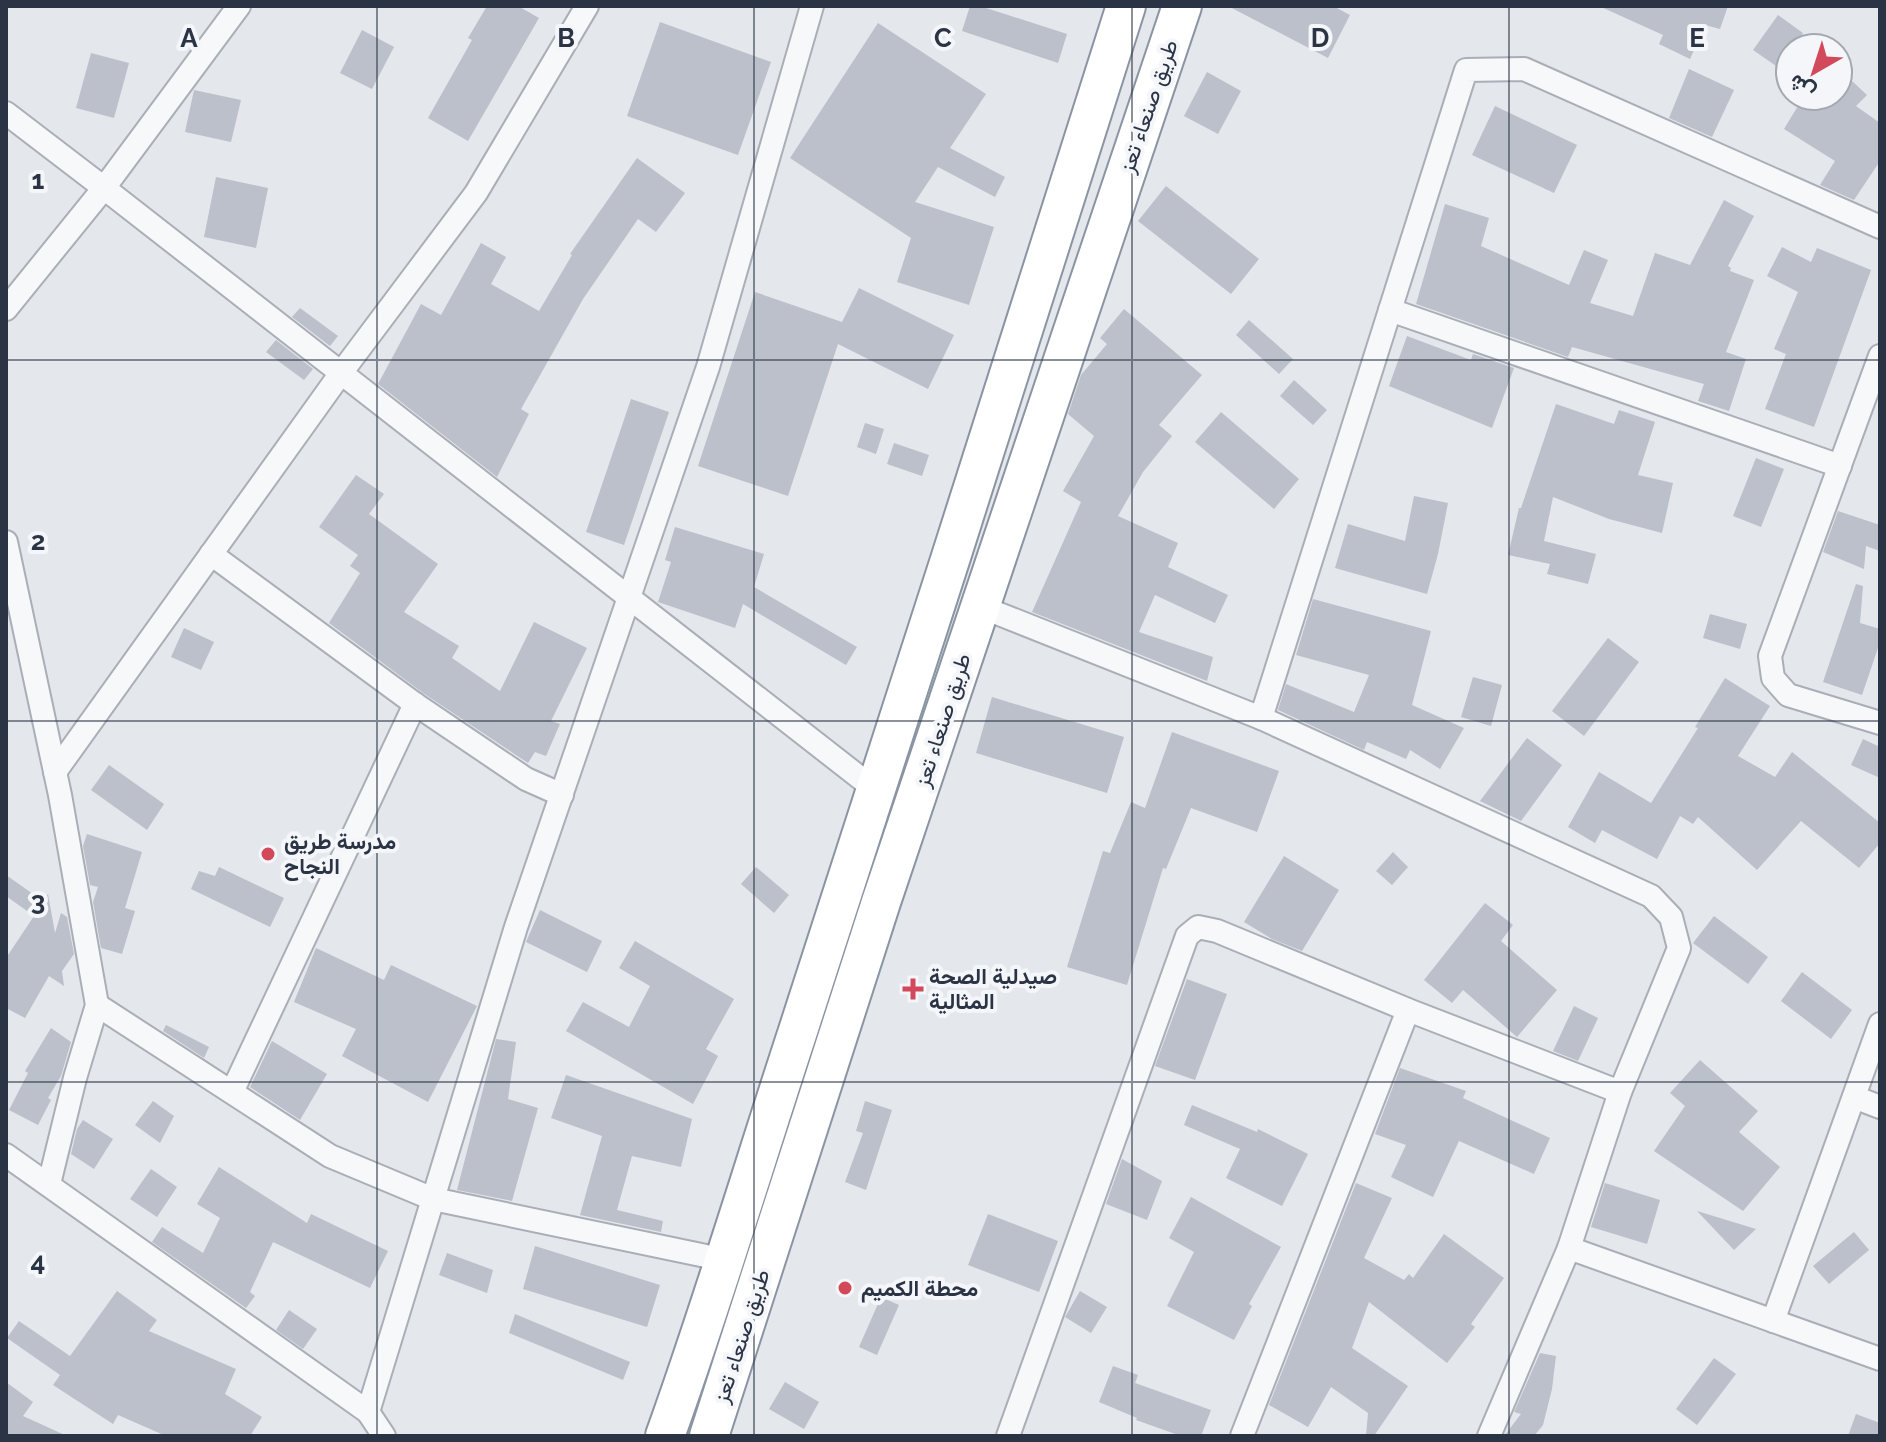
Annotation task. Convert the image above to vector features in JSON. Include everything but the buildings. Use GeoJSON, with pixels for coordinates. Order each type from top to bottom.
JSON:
{"type":"FeatureCollection","features":[{"type":"Feature","properties":{"kind":"highway","name":"طريق صنعاء تعز"},"geometry":{"type":"LineString","coordinates":[[665,1436],[707,1322],[1126,6]]}},
{"type":"Feature","properties":{"kind":"highway","name":"طريق صنعاء تعز"},"geometry":{"type":"LineString","coordinates":[[709,1436],[881,902],[1182,6]]}},
{"type":"Feature","properties":{"kind":"highway"},"geometry":{"type":"LineString","coordinates":[[752,1173],[790,1187]]}},
{"type":"Feature","properties":{"kind":"street"},"geometry":{"type":"LineString","coordinates":[[6,309],[104,188],[239,6]]}},
{"type":"Feature","properties":{"kind":"street"},"geometry":{"type":"LineString","coordinates":[[55,772],[341,373],[476,193],[587,6]]}},
{"type":"Feature","properties":{"kind":"street"},"geometry":{"type":"LineString","coordinates":[[368,1412],[516,927],[708,367],[812,6]]}},
{"type":"Feature","properties":{"kind":"street"},"geometry":{"type":"LineString","coordinates":[[1261,718],[1466,70],[1524,69],[1880,227]]}},
{"type":"Feature","properties":{"kind":"street"},"geometry":{"type":"LineString","coordinates":[[6,113],[877,791]]}},
{"type":"Feature","properties":{"kind":"street"},"geometry":{"type":"LineString","coordinates":[[1390,310],[1840,466]]}},
{"type":"Feature","properties":{"kind":"street"},"geometry":{"type":"LineString","coordinates":[[1880,356],[1770,656],[1773,678],[1788,695],[1880,723]]}},
{"type":"Feature","properties":{"kind":"street"},"geometry":{"type":"LineString","coordinates":[[6,542],[55,772],[97,1005],[49,1184]]}},
{"type":"Feature","properties":{"kind":"street"},"geometry":{"type":"LineString","coordinates":[[211,554],[415,704],[526,779],[562,796]]}},
{"type":"Feature","properties":{"kind":"street"},"geometry":{"type":"LineString","coordinates":[[979,606],[1261,718],[1651,896],[1671,917],[1679,948],[1620,1092],[1569,1248],[1489,1436]]}},
{"type":"Feature","properties":{"kind":"street"},"geometry":{"type":"LineString","coordinates":[[232,1092],[415,704]]}},
{"type":"Feature","properties":{"kind":"street"},"geometry":{"type":"LineString","coordinates":[[1008,1436],[1187,936],[1198,927],[1217,931],[1408,1010],[1620,1092]]}},
{"type":"Feature","properties":{"kind":"street"},"geometry":{"type":"LineString","coordinates":[[97,1005],[330,1156],[433,1199],[725,1260]]}},
{"type":"Feature","properties":{"kind":"street"},"geometry":{"type":"LineString","coordinates":[[1242,1436],[1408,1010]]}},
{"type":"Feature","properties":{"kind":"street"},"geometry":{"type":"LineString","coordinates":[[1773,1321],[1880,1024]]}},
{"type":"Feature","properties":{"kind":"street"},"geometry":{"type":"LineString","coordinates":[[1854,1097],[1880,1107]]}},
{"type":"Feature","properties":{"kind":"street"},"geometry":{"type":"LineString","coordinates":[[6,1155],[368,1412],[384,1436]]}},
{"type":"Feature","properties":{"kind":"street"},"geometry":{"type":"LineString","coordinates":[[1569,1248],[1880,1359]]}},
{"type":"Feature","properties":{"kind":"place","name":"مدرسة طريق النجاح"},"geometry":{"type":"Point","coordinates":[268,854]}},
{"type":"Feature","properties":{"kind":"place","name":"صيدلية الصحة المثالية"},"geometry":{"type":"Point","coordinates":[913,989]}},
{"type":"Feature","properties":{"kind":"place","name":"محطة الكميم"},"geometry":{"type":"Point","coordinates":[845,1288]}}]}
